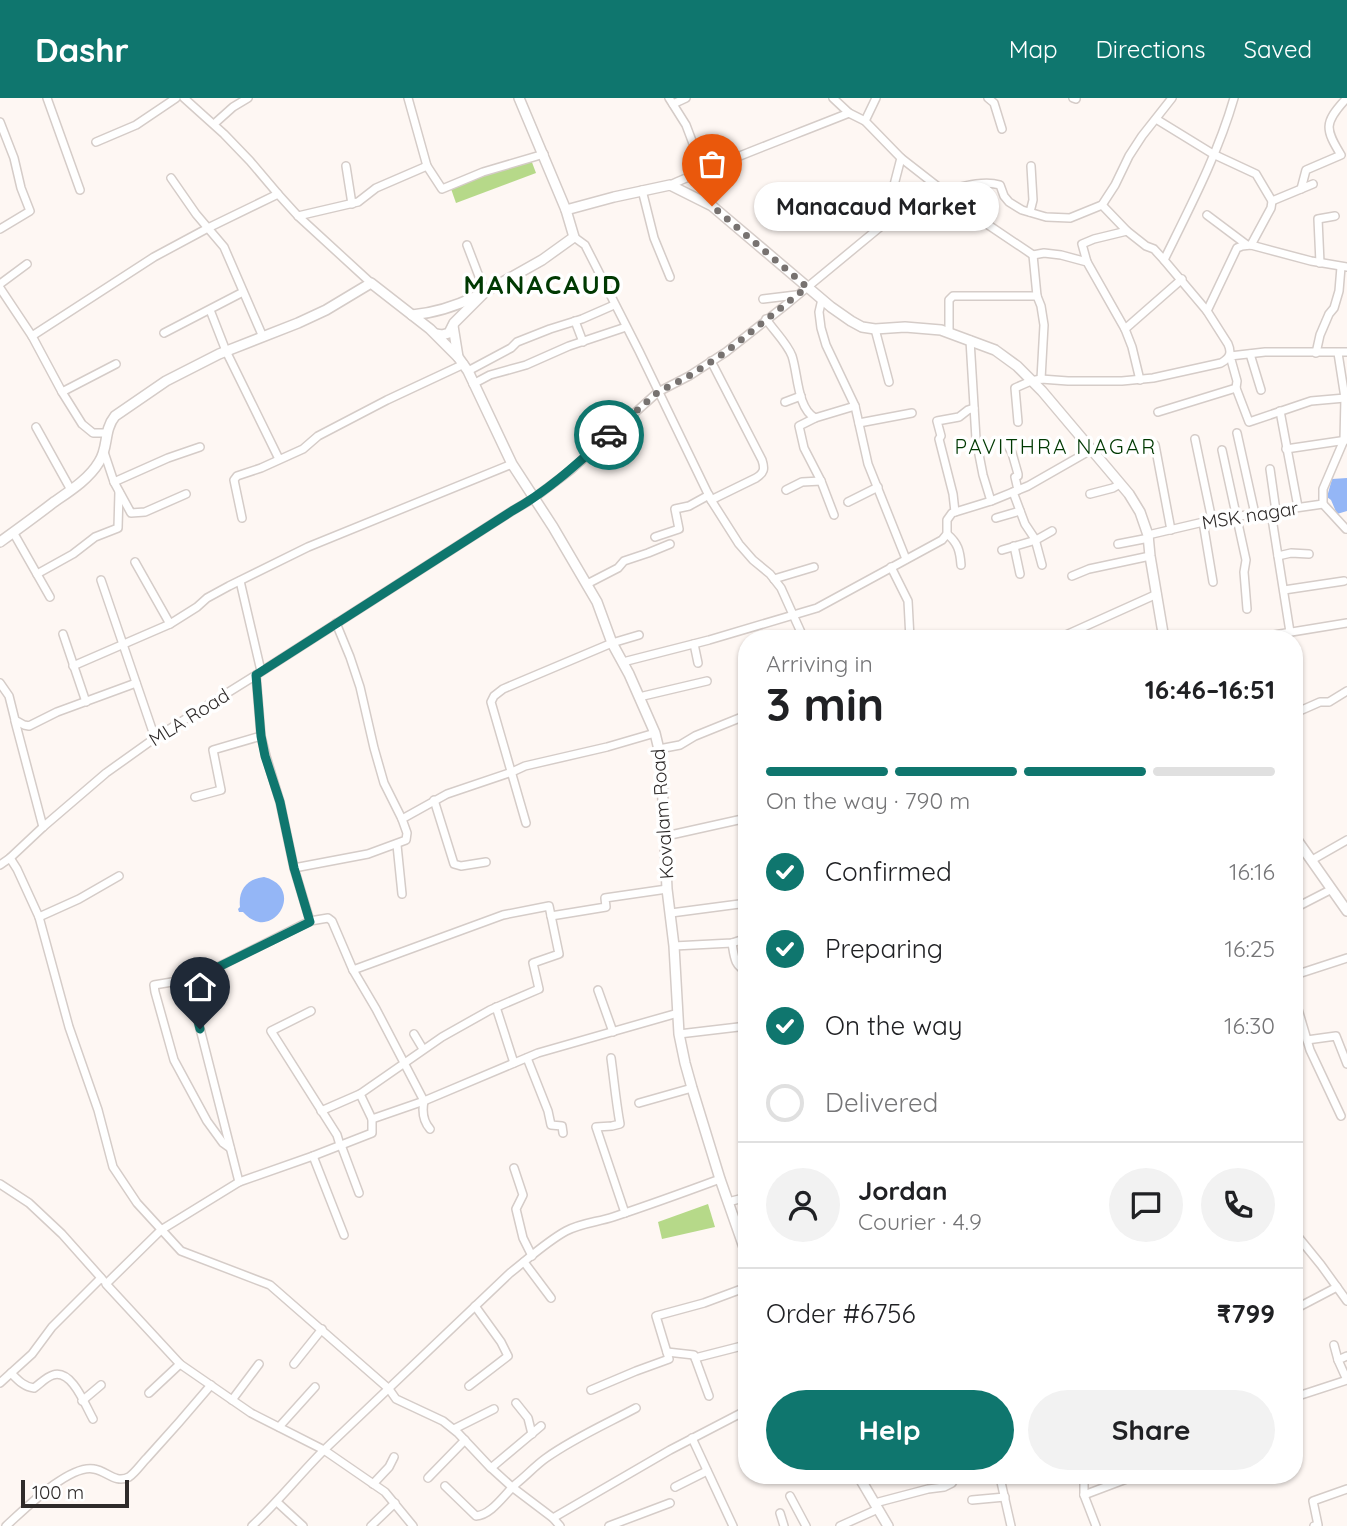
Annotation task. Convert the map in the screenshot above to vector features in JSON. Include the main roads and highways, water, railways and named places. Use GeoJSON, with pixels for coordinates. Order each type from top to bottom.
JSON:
{"type":"FeatureCollection","features":[{"type":"Feature","properties":{"kind":"main road"},"geometry":{"type":"LineString","coordinates":[[412,315],[462,304],[541,260],[574,237],[566,210],[519,98]]}},
{"type":"Feature","properties":{"kind":"main road"},"geometry":{"type":"LineString","coordinates":[[566,210],[670,185],[712,206],[807,287],[862,327],[920,328],[949,333],[995,350],[1017,366],[1042,391],[1129,494],[1140,512],[1148,537],[1163,630]]}},
{"type":"Feature","properties":{"kind":"main road"},"geometry":{"type":"LineString","coordinates":[[0,542],[71,490],[96,467],[104,452],[106,433],[114,415],[166,381],[219,354],[326,310],[371,283],[432,331],[463,364]]}},
{"type":"Feature","properties":{"kind":"main road"},"geometry":{"type":"LineString","coordinates":[[432,331],[446,334],[485,292]]}},
{"type":"Feature","properties":{"kind":"main road"},"geometry":{"type":"LineString","coordinates":[[439,310],[452,314],[454,325]]}},
{"type":"Feature","properties":{"kind":"main road"},"geometry":{"type":"LineString","coordinates":[[432,331],[428,319],[439,310]]}},
{"type":"Feature","properties":{"kind":"main road","name":"Kovalam Road"},"geometry":{"type":"LineString","coordinates":[[454,325],[463,364],[512,464],[587,584],[654,733],[661,758],[667,889],[680,1034],[692,1088],[738,1230]]}},
{"type":"Feature","properties":{"kind":"main road"},"geometry":{"type":"LineString","coordinates":[[1303,848],[1347,911]]}},
{"type":"Feature","properties":{"kind":"main road"},"geometry":{"type":"LineString","coordinates":[[864,1484],[888,1526]]}},
{"type":"Feature","properties":{"kind":"water"},"geometry":{"type":"Polygon","coordinates":[[[1347,478],[1347,511],[1337,514],[1327,497],[1332,479],[1347,478]]]}},
{"type":"Feature","properties":{"kind":"water"},"geometry":{"type":"Polygon","coordinates":[[[264,877],[277,883],[283,892],[284,902],[274,918],[265,922],[254,920],[238,909],[245,886],[264,877]]]}},
{"type":"Feature","properties":{"kind":"place","name":"Manacaud Market"},"geometry":{"type":"Point","coordinates":[712,206]}},
{"type":"Feature","properties":{"kind":"district","name":"MANACAUD"},"geometry":{"type":"Point","coordinates":[543,285]}},
{"type":"Feature","properties":{"kind":"district","name":"PAVITHRA NAGAR"},"geometry":{"type":"Point","coordinates":[1056,447]}}]}
